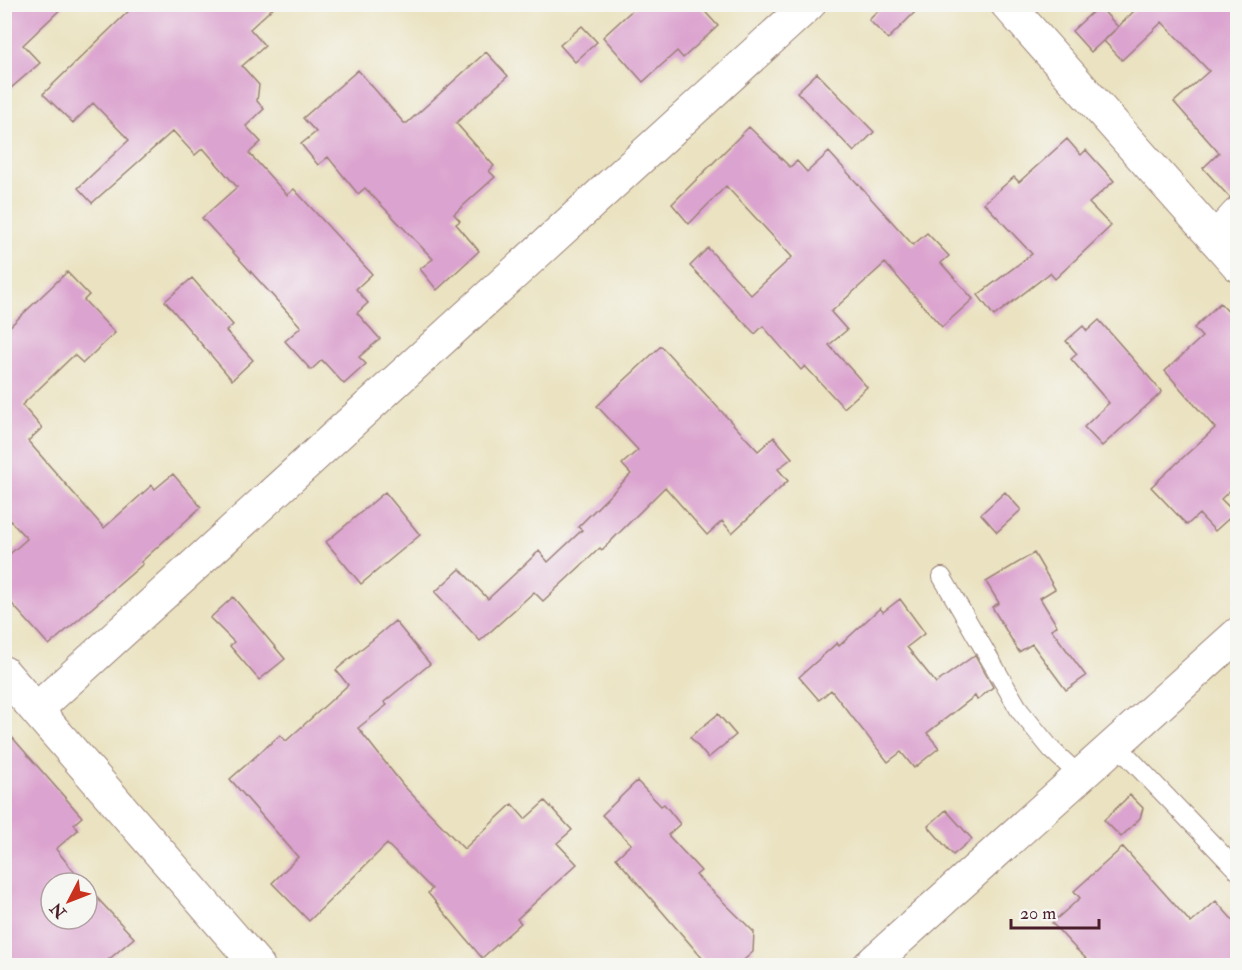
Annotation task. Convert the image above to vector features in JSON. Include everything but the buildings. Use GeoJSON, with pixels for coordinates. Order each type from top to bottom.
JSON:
{"type":"FeatureCollection","features":[{"type":"Feature","properties":{"kind":"street"},"geometry":{"type":"LineString","coordinates":[[36,710],[809,4]]}},
{"type":"Feature","properties":{"kind":"street"},"geometry":{"type":"LineString","coordinates":[[1007,4],[1238,266]]}},
{"type":"Feature","properties":{"kind":"street"},"geometry":{"type":"LineString","coordinates":[[1215,239],[1238,214]]}},
{"type":"Feature","properties":{"kind":"street"},"geometry":{"type":"LineString","coordinates":[[869,966],[1238,634]]}},
{"type":"Feature","properties":{"kind":"street"},"geometry":{"type":"LineString","coordinates":[[4,673],[258,966]]}},
{"type":"Feature","properties":{"kind":"lane"},"geometry":{"type":"LineString","coordinates":[[942,578],[1020,711],[1052,750],[1080,776]]}},
{"type":"Feature","properties":{"kind":"lane"},"geometry":{"type":"LineString","coordinates":[[1116,744],[1238,871]]}}]}
